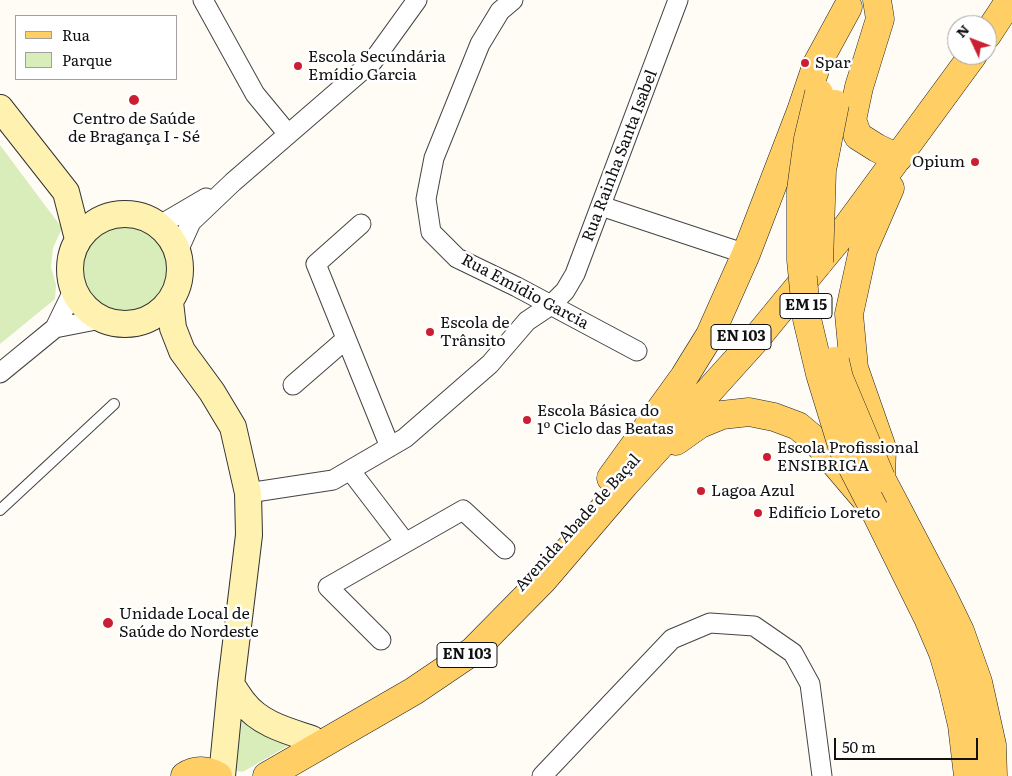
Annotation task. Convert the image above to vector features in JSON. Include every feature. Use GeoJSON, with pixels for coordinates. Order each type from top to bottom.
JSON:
{"type":"FeatureCollection","features":[{"type":"Feature","properties":{"kind":"main road"},"geometry":{"type":"LineString","coordinates":[[877,0],[880,19],[859,86],[852,120],[858,136],[898,158],[896,176],[863,250],[849,314],[854,368],[882,448],[881,478]]}},
{"type":"Feature","properties":{"kind":"main road"},"geometry":{"type":"LineString","coordinates":[[997,20],[1010,0]]}},
{"type":"Feature","properties":{"kind":"main road"},"geometry":{"type":"LineString","coordinates":[[586,517],[621,463],[684,377],[710,335],[746,254],[817,64],[855,2]]}},
{"type":"Feature","properties":{"kind":"main road","name":"EM 15"},"geometry":{"type":"LineString","coordinates":[[855,2],[827,95],[808,139],[801,190],[801,260],[807,319],[820,374],[843,449],[928,618],[943,654],[962,725],[968,776]]}},
{"type":"Feature","properties":{"kind":"main road","name":"EN 103"},"geometry":{"type":"LineString","coordinates":[[898,158],[967,65]]}},
{"type":"Feature","properties":{"kind":"main road","name":"EM 15"},"geometry":{"type":"LineString","coordinates":[[827,95],[819,263],[826,319],[839,378],[881,478],[960,631],[978,682],[992,745],[993,776]]}},
{"type":"Feature","properties":{"kind":"main road","name":"Avenida Abade de Baçal"},"geometry":{"type":"LineString","coordinates":[[267,776],[414,691],[473,651],[543,580],[625,484],[755,340],[838,239],[898,158]]}},
{"type":"Feature","properties":{"kind":"main road","name":"Avenida Abade de Baçal"},"geometry":{"type":"LineString","coordinates":[[249,776],[410,682],[467,642],[535,573],[586,517],[746,332],[830,230],[898,158]]}},
{"type":"Feature","properties":{"kind":"main road"},"geometry":{"type":"LineString","coordinates":[[625,484],[670,445],[700,424],[722,415],[749,412],[774,417],[798,426],[817,442],[874,509]]}},
{"type":"Feature","properties":{"kind":"street"},"geometry":{"type":"LineString","coordinates":[[203,0],[255,94],[288,134]]}},
{"type":"Feature","properties":{"kind":"street"},"geometry":{"type":"LineString","coordinates":[[178,251],[191,222],[233,182],[373,61],[418,0]]}},
{"type":"Feature","properties":{"kind":"street","name":"Rua Emídio Garcia"},"geometry":{"type":"LineString","coordinates":[[513,0],[500,11],[480,44],[434,158],[426,199],[432,232],[457,258],[637,351]]}},
{"type":"Feature","properties":{"kind":"street","name":"Rua Rainha Santa Isabel"},"geometry":{"type":"LineString","coordinates":[[248,492],[333,480],[405,438],[490,364],[527,321],[551,305],[565,291],[575,274],[678,0]]}},
{"type":"Feature","properties":{"kind":"street"},"geometry":{"type":"LineString","coordinates":[[0,108],[66,192],[78,239]]}},
{"type":"Feature","properties":{"kind":"street"},"geometry":{"type":"LineString","coordinates":[[160,225],[233,182]]}},
{"type":"Feature","properties":{"kind":"street"},"geometry":{"type":"LineString","coordinates":[[66,192],[111,215]]}},
{"type":"Feature","properties":{"kind":"street"},"geometry":{"type":"LineString","coordinates":[[601,206],[746,254]]}},
{"type":"Feature","properties":{"kind":"street"},"geometry":{"type":"LineString","coordinates":[[128,213],[145,216],[160,225],[170,236],[178,251],[180,264],[180,277],[170,302],[160,312],[147,320],[132,324],[116,324],[90,311],[80,301],[70,277],[70,264],[78,239],[99,220],[111,215],[128,213]]}},
{"type":"Feature","properties":{"kind":"street"},"geometry":{"type":"LineString","coordinates":[[361,224],[316,264],[390,447]]}},
{"type":"Feature","properties":{"kind":"street"},"geometry":{"type":"LineString","coordinates":[[0,373],[55,328],[74,289]]}},
{"type":"Feature","properties":{"kind":"street"},"geometry":{"type":"LineString","coordinates":[[170,302],[173,328],[182,351]]}},
{"type":"Feature","properties":{"kind":"street"},"geometry":{"type":"LineString","coordinates":[[55,328],[101,318]]}},
{"type":"Feature","properties":{"kind":"street"},"geometry":{"type":"LineString","coordinates":[[132,324],[164,336],[182,351],[212,392],[232,427],[248,492],[249,535],[231,684],[210,742],[205,775]]}},
{"type":"Feature","properties":{"kind":"street"},"geometry":{"type":"LineString","coordinates":[[293,385],[346,339]]}},
{"type":"Feature","properties":{"kind":"street"},"geometry":{"type":"LineString","coordinates":[[350,470],[405,542]]}},
{"type":"Feature","properties":{"kind":"street"},"geometry":{"type":"LineString","coordinates":[[381,640],[328,587],[463,510],[505,549]]}},
{"type":"Feature","properties":{"kind":"street"},"geometry":{"type":"LineString","coordinates":[[542,776],[672,639],[710,623],[754,626],[793,653],[810,684],[822,776]]}},
{"type":"Feature","properties":{"kind":"street"},"geometry":{"type":"LineString","coordinates":[[231,684],[245,705],[261,719],[279,728],[312,739]]}},
{"type":"Feature","properties":{"kind":"lane"},"geometry":{"type":"LineString","coordinates":[[0,510],[114,404]]}},
{"type":"Feature","properties":{"kind":"green space"},"geometry":{"type":"Polygon","coordinates":[[[0,145],[62,228],[53,248],[51,267],[56,285],[55,299],[0,344],[0,145]]]}},
{"type":"Feature","properties":{"kind":"green space"},"geometry":{"type":"Polygon","coordinates":[[[118,226],[134,226],[143,229],[157,238],[166,252],[169,269],[166,286],[157,300],[143,309],[134,312],[118,312],[102,305],[90,293],[83,277],[83,261],[90,245],[102,233],[118,226]]]}},
{"type":"Feature","properties":{"kind":"green space"},"geometry":{"type":"Polygon","coordinates":[[[237,714],[291,744],[242,772],[234,770],[237,714]]]}},
{"type":"Feature","properties":{"kind":"place","name":"Spar"},"geometry":{"type":"Point","coordinates":[805,63]}},
{"type":"Feature","properties":{"kind":"place","name":"Escola Secundária Emídio Garcia"},"geometry":{"type":"Point","coordinates":[298,66]}},
{"type":"Feature","properties":{"kind":"place","name":"Centro de Saúde de Bragança I - Sé"},"geometry":{"type":"Point","coordinates":[134,100]}},
{"type":"Feature","properties":{"kind":"place","name":"Opium"},"geometry":{"type":"Point","coordinates":[975,162]}},
{"type":"Feature","properties":{"kind":"place","name":"Escola de Trânsito"},"geometry":{"type":"Point","coordinates":[430,332]}},
{"type":"Feature","properties":{"kind":"place","name":"Escola Básica do 1º Ciclo das Beatas"},"geometry":{"type":"Point","coordinates":[527,420]}},
{"type":"Feature","properties":{"kind":"place","name":"Escola Profissional ENSIBRIGA"},"geometry":{"type":"Point","coordinates":[767,457]}},
{"type":"Feature","properties":{"kind":"place","name":"Lagoa Azul"},"geometry":{"type":"Point","coordinates":[701,491]}},
{"type":"Feature","properties":{"kind":"place","name":"Edifício Loreto"},"geometry":{"type":"Point","coordinates":[758,513]}},
{"type":"Feature","properties":{"kind":"place","name":"Unidade Local de Saúde do Nordeste"},"geometry":{"type":"Point","coordinates":[108,623]}}]}
